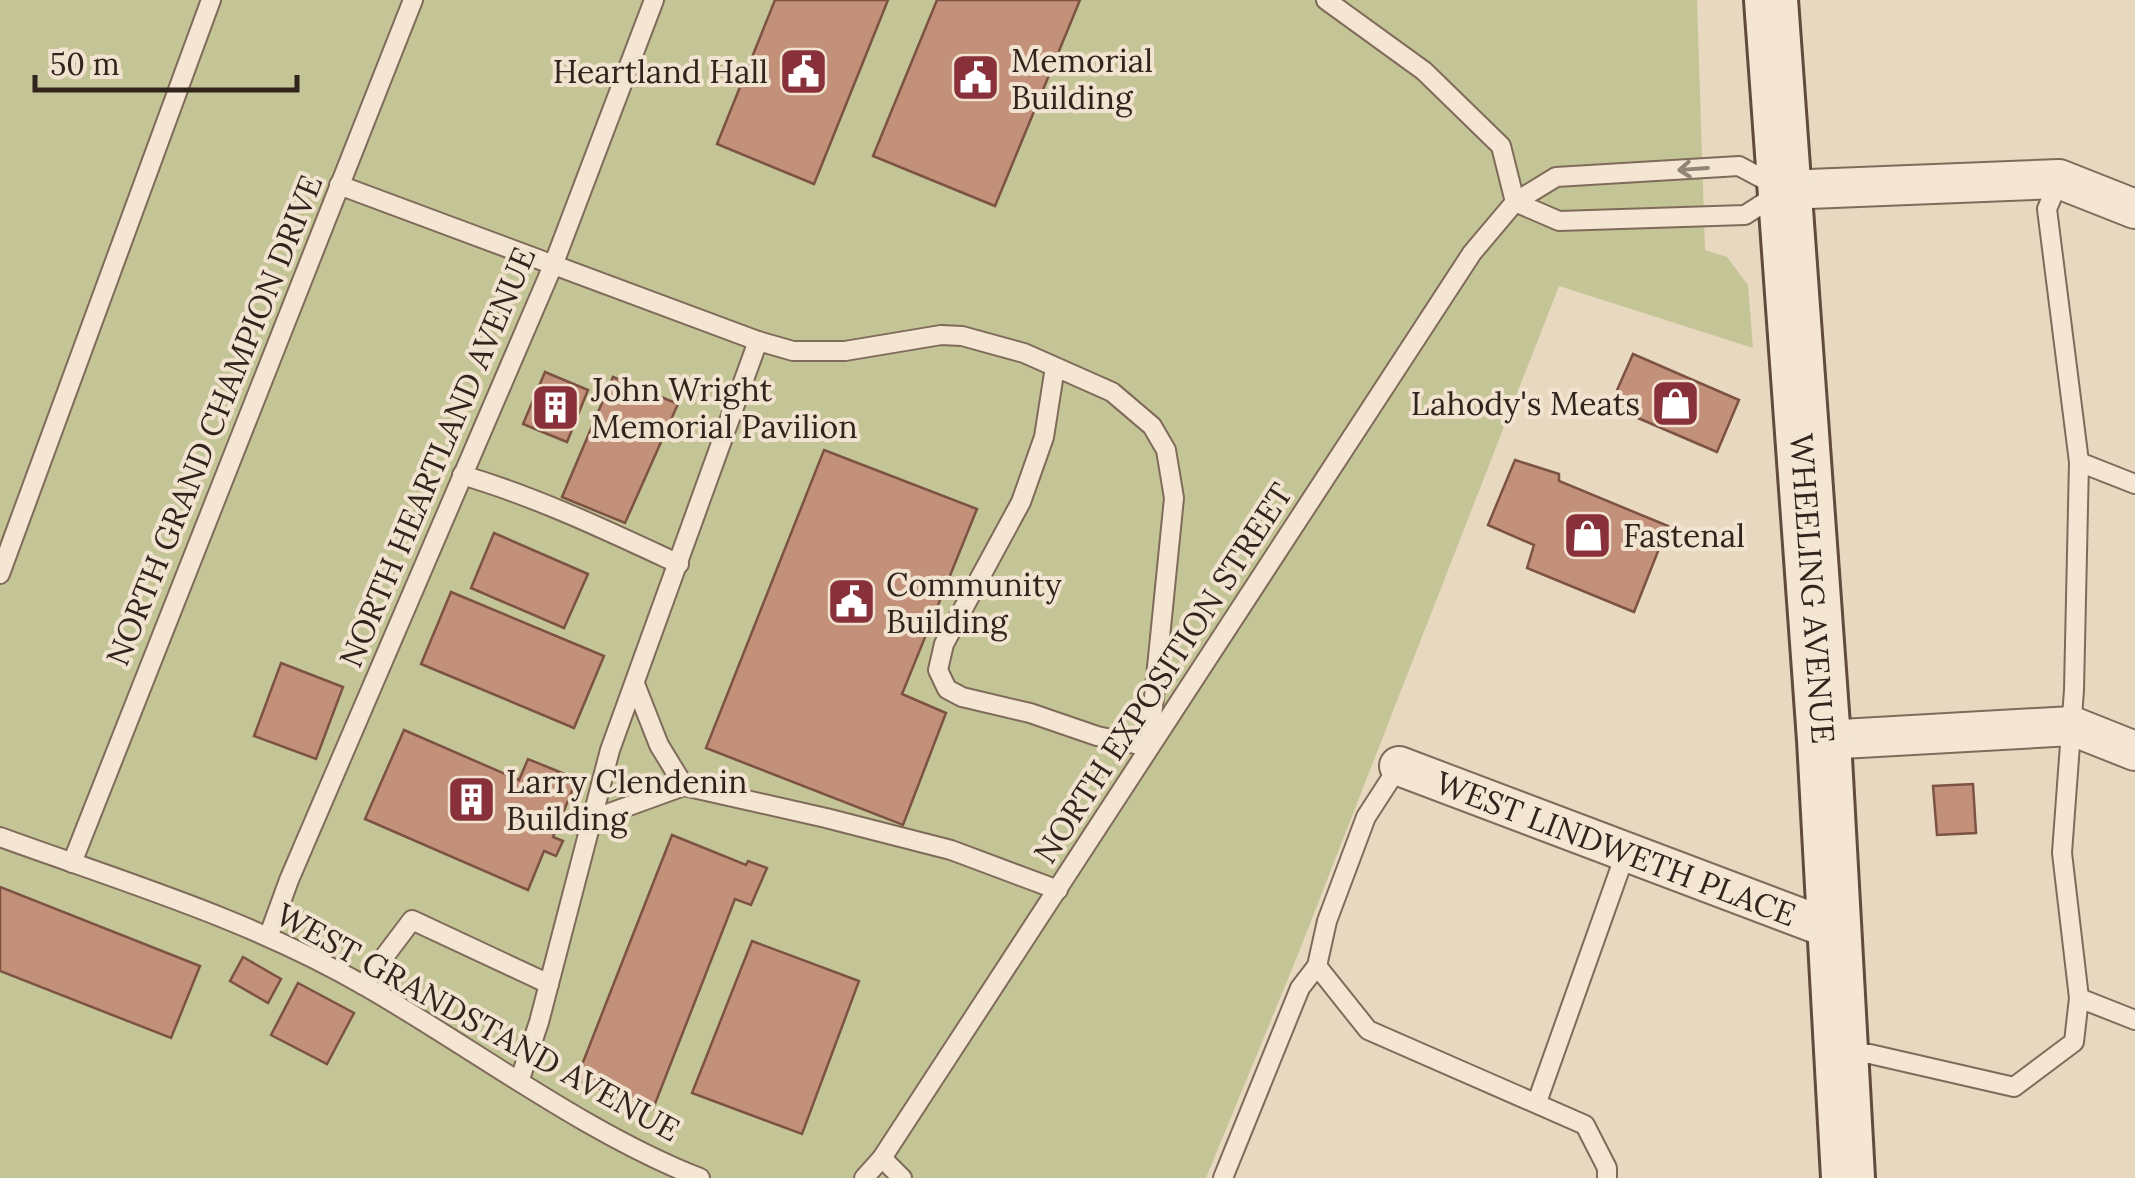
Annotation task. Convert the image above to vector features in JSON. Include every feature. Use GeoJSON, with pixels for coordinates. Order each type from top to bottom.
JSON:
{"type":"FeatureCollection","features":[{"type":"Feature","properties":{"kind":"main road","name":"WHEELING AVENUE"},"geometry":{"type":"LineString","coordinates":[[1771,0],[1824,740],[1848,1178]]}},
{"type":"Feature","properties":{"kind":"street"},"geometry":{"type":"LineString","coordinates":[[1784,190],[2059,179],[2135,210]]}},
{"type":"Feature","properties":{"kind":"street"},"geometry":{"type":"LineString","coordinates":[[1824,740],[2072,726],[2135,751]]}},
{"type":"Feature","properties":{"kind":"street","name":"WEST LINDWETH PLACE"},"geometry":{"type":"LineString","coordinates":[[1399,766],[1833,930]]}},
{"type":"Feature","properties":{"kind":"lane"},"geometry":{"type":"LineString","coordinates":[[0,574],[210,0]]}},
{"type":"Feature","properties":{"kind":"lane","name":"NORTH GRAND CHAMPION DRIVE"},"geometry":{"type":"LineString","coordinates":[[72,863],[413,0]]}},
{"type":"Feature","properties":{"kind":"lane","name":"NORTH HEARTLAND AVENUE"},"geometry":{"type":"LineString","coordinates":[[269,935],[295,864],[554,263],[654,0]]}},
{"type":"Feature","properties":{"kind":"lane"},"geometry":{"type":"LineString","coordinates":[[1326,0],[1424,72],[1501,146],[1515,202],[1559,221],[1745,215],[1784,190]]}},
{"type":"Feature","properties":{"kind":"lane","name":"NORTH EXPOSITION STREET"},"geometry":{"type":"LineString","coordinates":[[864,1178],[882,1158],[1058,890],[1472,252],[1515,202],[1556,177],[1739,166],[1784,190]]}},
{"type":"Feature","properties":{"kind":"lane"},"geometry":{"type":"LineString","coordinates":[[1842,1054],[1870,1054],[2014,1087],[2074,1042],[2079,998],[2062,853],[2072,726],[2079,462],[2046,209],[2059,179]]}},
{"type":"Feature","properties":{"kind":"lane"},"geometry":{"type":"LineString","coordinates":[[339,185],[793,351],[845,351],[940,335],[962,336],[1024,353],[1056,367],[1112,392],[1152,426],[1166,450],[1174,498],[1149,747],[962,698],[947,689],[938,670],[944,644],[1021,502],[1044,437],[1056,367]]}},
{"type":"Feature","properties":{"kind":"lane"},"geometry":{"type":"LineString","coordinates":[[520,1079],[610,750],[758,341]]}},
{"type":"Feature","properties":{"kind":"lane"},"geometry":{"type":"LineString","coordinates":[[2079,462],[2135,484]]}},
{"type":"Feature","properties":{"kind":"lane"},"geometry":{"type":"LineString","coordinates":[[462,475],[603,528],[678,564]]}},
{"type":"Feature","properties":{"kind":"lane"},"geometry":{"type":"LineString","coordinates":[[635,684],[659,745],[684,786]]}},
{"type":"Feature","properties":{"kind":"lane"},"geometry":{"type":"LineString","coordinates":[[1224,1178],[1300,988],[1318,966],[1327,921],[1366,817],[1399,766]]}},
{"type":"Feature","properties":{"kind":"lane"},"geometry":{"type":"LineString","coordinates":[[592,819],[684,786],[951,850],[1058,890]]}},
{"type":"Feature","properties":{"kind":"lane","name":"WEST GRANDSTAND AVENUE"},"geometry":{"type":"LineString","coordinates":[[0,838],[269,935],[364,985],[623,1142],[700,1178]]}},
{"type":"Feature","properties":{"kind":"lane"},"geometry":{"type":"LineString","coordinates":[[1537,1102],[1626,852]]}},
{"type":"Feature","properties":{"kind":"lane"},"geometry":{"type":"LineString","coordinates":[[364,985],[412,920],[549,984]]}},
{"type":"Feature","properties":{"kind":"lane"},"geometry":{"type":"LineString","coordinates":[[1318,966],[1368,1030],[1585,1125],[1607,1168],[1606,1178]]}},
{"type":"Feature","properties":{"kind":"lane"},"geometry":{"type":"LineString","coordinates":[[2079,998],[2135,1020]]}},
{"type":"Feature","properties":{"kind":"lane"},"geometry":{"type":"LineString","coordinates":[[882,1158],[902,1178]]}},
{"type":"Feature","properties":{"kind":"green space"},"geometry":{"type":"Polygon","coordinates":[[[0,0],[1697,0],[1705,250],[1727,257],[1748,285],[1753,348],[1559,286],[1297,957],[1206,1178],[0,1178],[0,0]]]}},
{"type":"Feature","properties":{"kind":"building","name":"Heartland Hall"},"geometry":{"type":"Polygon","coordinates":[[[775,0],[888,0],[814,184],[717,144],[775,0]]]}},
{"type":"Feature","properties":{"kind":"building","name":"Memorial Building"},"geometry":{"type":"Polygon","coordinates":[[[937,0],[1080,0],[995,206],[873,156],[937,0]]]}},
{"type":"Feature","properties":{"kind":"building","name":"Lahody's Meats"},"geometry":{"type":"Polygon","coordinates":[[[1633,354],[1739,400],[1717,452],[1610,406],[1633,354]]]}},
{"type":"Feature","properties":{"kind":"building","name":"John Wright Memorial Pavilion"},"geometry":{"type":"Polygon","coordinates":[[[545,372],[588,390],[567,442],[523,424],[545,372]]]}},
{"type":"Feature","properties":{"kind":"building"},"geometry":{"type":"Polygon","coordinates":[[[613,377],[678,404],[625,523],[562,497],[613,377]]]}},
{"type":"Feature","properties":{"kind":"building","name":"Community Building"},"geometry":{"type":"Polygon","coordinates":[[[824,450],[977,509],[902,694],[946,713],[903,825],[706,748],[824,450]]]}},
{"type":"Feature","properties":{"kind":"building","name":"Fastenal"},"geometry":{"type":"Polygon","coordinates":[[[1515,460],[1559,474],[1559,481],[1668,526],[1634,612],[1527,568],[1534,545],[1488,525],[1515,460]]]}},
{"type":"Feature","properties":{"kind":"building"},"geometry":{"type":"Polygon","coordinates":[[[494,533],[588,574],[564,628],[471,588],[494,533]]]}},
{"type":"Feature","properties":{"kind":"building"},"geometry":{"type":"Polygon","coordinates":[[[451,592],[604,656],[574,728],[421,664],[451,592]]]}},
{"type":"Feature","properties":{"kind":"building"},"geometry":{"type":"Polygon","coordinates":[[[281,663],[343,687],[316,759],[254,736],[281,663]]]}},
{"type":"Feature","properties":{"kind":"building","name":"Larry Clendenin Building"},"geometry":{"type":"Polygon","coordinates":[[[404,730],[519,780],[528,759],[577,779],[553,837],[563,841],[556,856],[544,851],[528,890],[365,819],[404,730]]]}},
{"type":"Feature","properties":{"kind":"building"},"geometry":{"type":"Polygon","coordinates":[[[1973,784],[1976,833],[1937,835],[1933,786],[1973,784]]]}},
{"type":"Feature","properties":{"kind":"building"},"geometry":{"type":"Polygon","coordinates":[[[672,835],[746,865],[748,861],[767,868],[751,905],[735,899],[653,1109],[576,1080],[672,835]]]}},
{"type":"Feature","properties":{"kind":"building"},"geometry":{"type":"Polygon","coordinates":[[[0,887],[200,966],[171,1038],[0,971],[0,887]]]}},
{"type":"Feature","properties":{"kind":"building"},"geometry":{"type":"Polygon","coordinates":[[[752,941],[859,981],[802,1134],[692,1093],[752,941]]]}},
{"type":"Feature","properties":{"kind":"building"},"geometry":{"type":"Polygon","coordinates":[[[243,957],[281,979],[268,1003],[230,981],[243,957]]]}},
{"type":"Feature","properties":{"kind":"building"},"geometry":{"type":"Polygon","coordinates":[[[298,983],[354,1013],[327,1064],[271,1035],[298,983]]]}},
{"type":"Feature","properties":{"kind":"place","name":"Heartland Hall"},"geometry":{"type":"Point","coordinates":[803,71]}},
{"type":"Feature","properties":{"kind":"place","name":"Memorial Building"},"geometry":{"type":"Point","coordinates":[976,78]}},
{"type":"Feature","properties":{"kind":"place","name":"Lahody's Meats"},"geometry":{"type":"Point","coordinates":[1675,403]}},
{"type":"Feature","properties":{"kind":"place","name":"John Wright Memorial Pavilion"},"geometry":{"type":"Point","coordinates":[556,407]}},
{"type":"Feature","properties":{"kind":"place","name":"Fastenal"},"geometry":{"type":"Point","coordinates":[1588,535]}},
{"type":"Feature","properties":{"kind":"place","name":"Community Building"},"geometry":{"type":"Point","coordinates":[851,602]}},
{"type":"Feature","properties":{"kind":"place","name":"Larry Clendenin Building"},"geometry":{"type":"Point","coordinates":[471,799]}}]}
